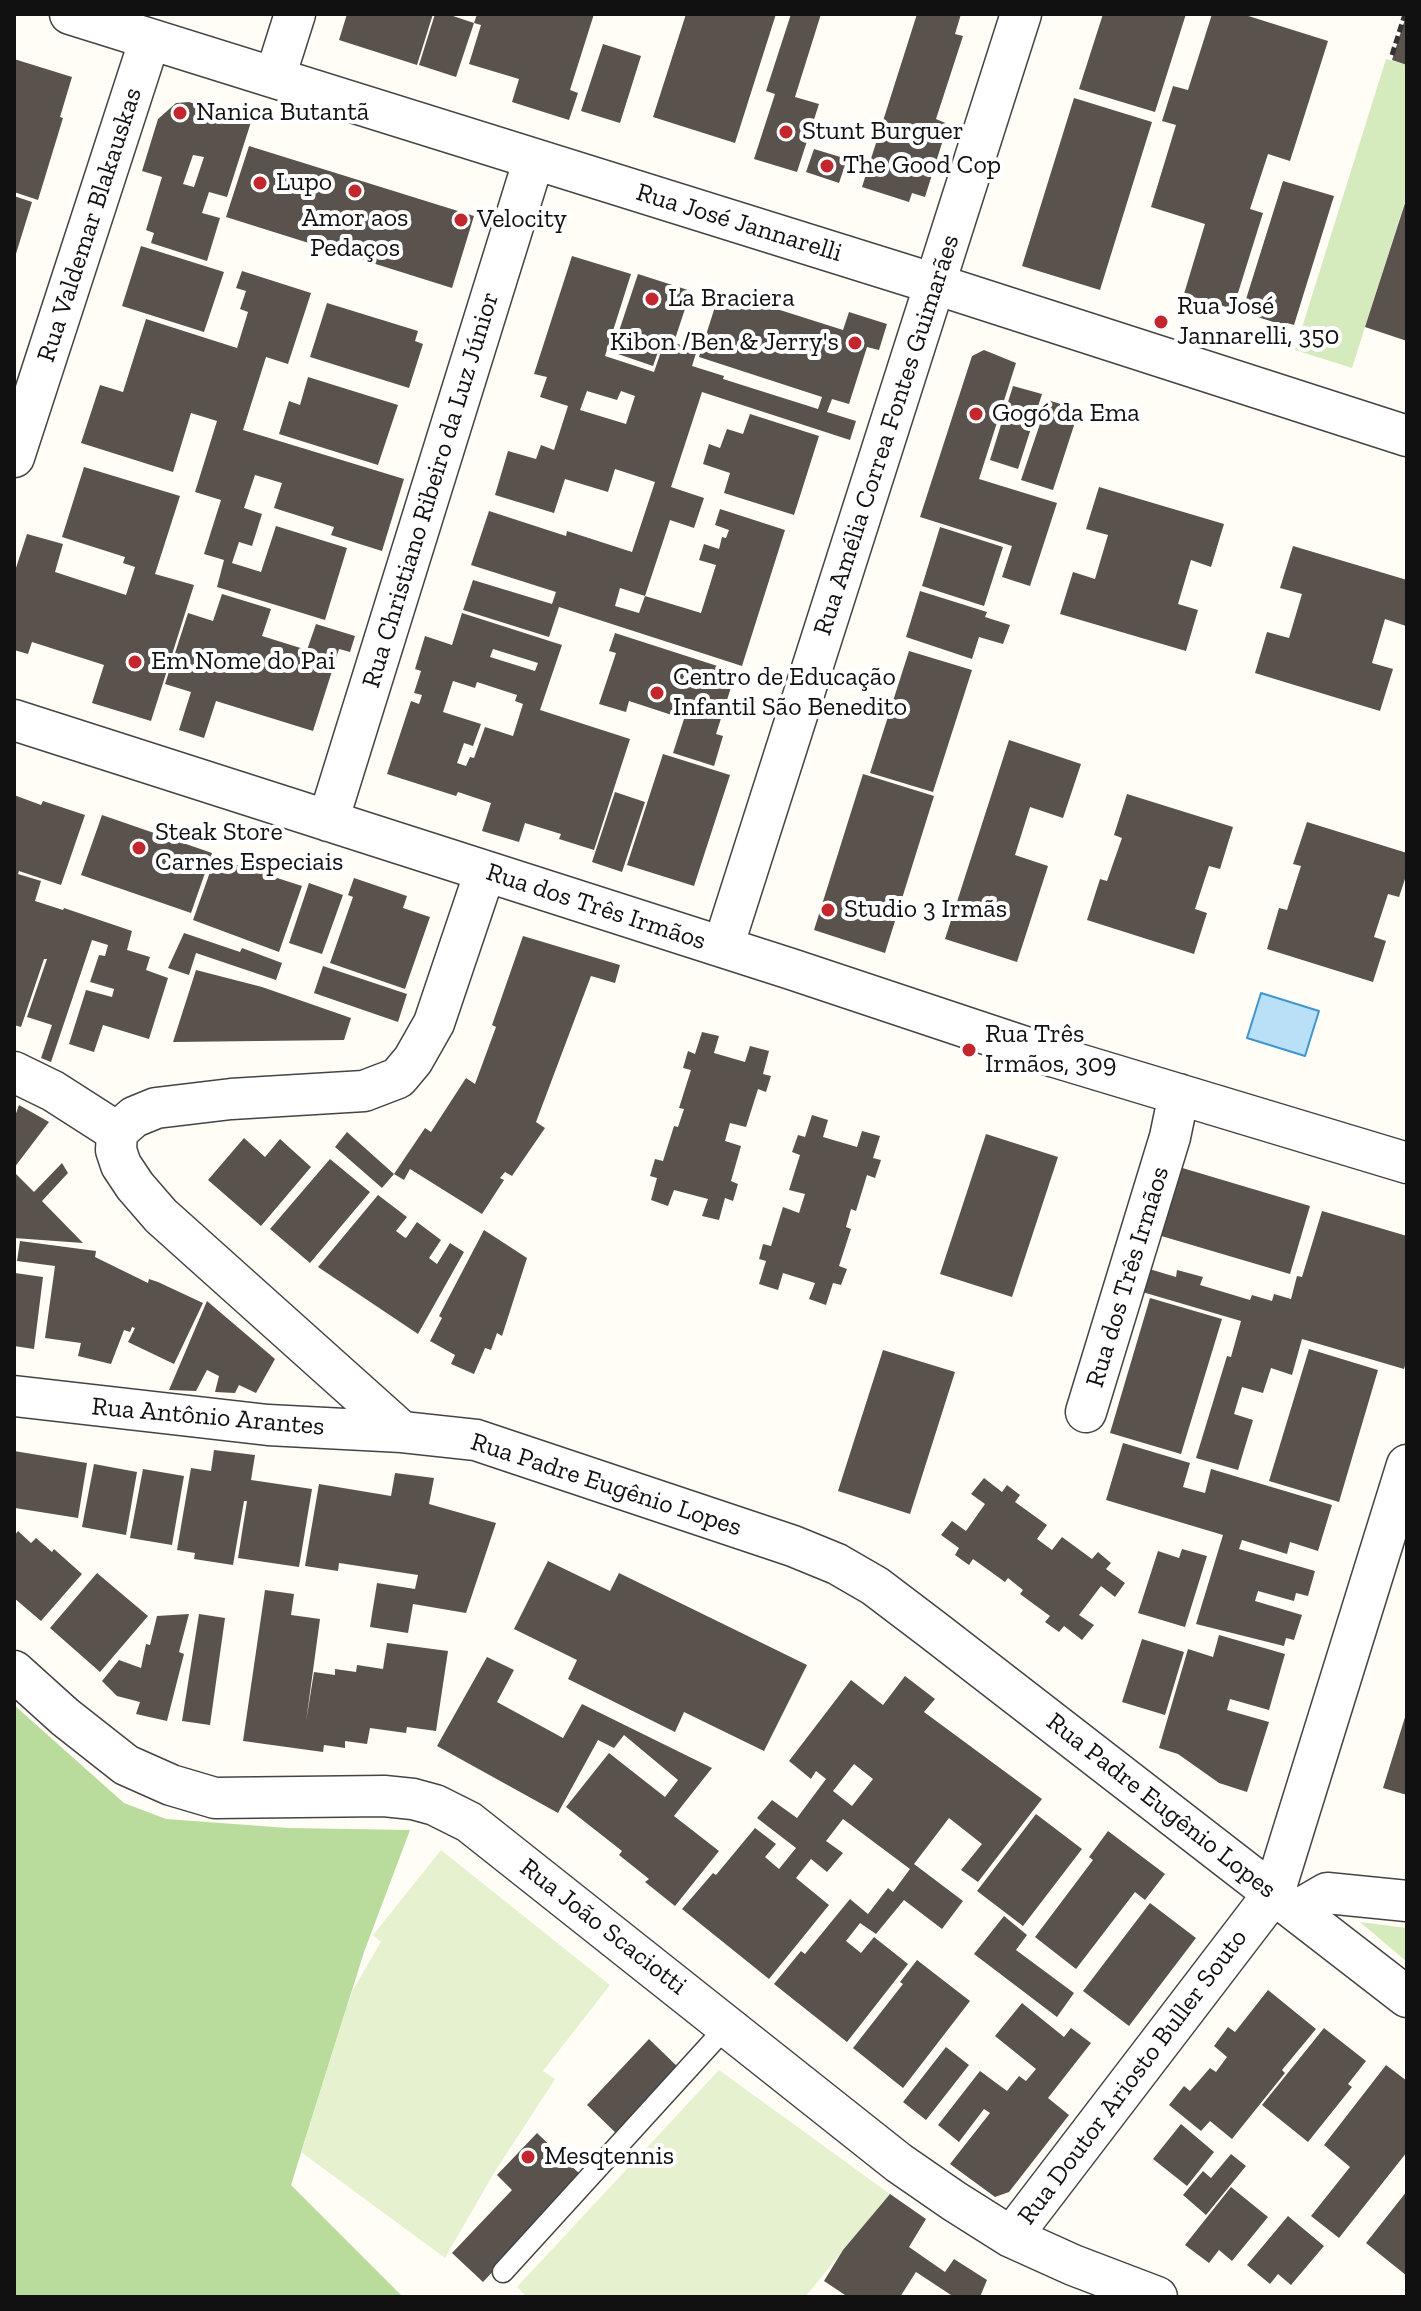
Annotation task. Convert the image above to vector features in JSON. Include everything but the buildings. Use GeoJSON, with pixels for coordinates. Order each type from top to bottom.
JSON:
{"type":"FeatureCollection","features":[{"type":"Feature","properties":{"kind":"street","name":"Rua José Jannarelli"},"geometry":{"type":"LineString","coordinates":[[70,14],[935,284],[1407,436]]}},
{"type":"Feature","properties":{"kind":"street"},"geometry":{"type":"LineString","coordinates":[[275,77],[295,14]]}},
{"type":"Feature","properties":{"kind":"street","name":"Rua Amélia Correa Fontes Guimarães"},"geometry":{"type":"LineString","coordinates":[[723,947],[1021,14]]}},
{"type":"Feature","properties":{"kind":"street","name":"Rua Valdemar Blakauskas"},"geometry":{"type":"LineString","coordinates":[[14,457],[150,39]]}},
{"type":"Feature","properties":{"kind":"street","name":"Rua Christiano Ribeiro da Luz Júnior"},"geometry":{"type":"LineString","coordinates":[[328,821],[534,159]]}},
{"type":"Feature","properties":{"kind":"street","name":"Rua dos Três Irmãos"},"geometry":{"type":"LineString","coordinates":[[14,720],[1055,1057],[1179,1094],[1404,1153]]}},
{"type":"Feature","properties":{"kind":"street"},"geometry":{"type":"LineString","coordinates":[[402,1432],[161,1216],[121,1165],[116,1150],[117,1132],[134,1117],[156,1108],[231,1099],[364,1091],[398,1078],[413,1060],[434,1023],[485,872]]}},
{"type":"Feature","properties":{"kind":"street"},"geometry":{"type":"LineString","coordinates":[[14,1072],[53,1091],[117,1132]]}},
{"type":"Feature","properties":{"kind":"street","name":"Rua dos Três Irmãos"},"geometry":{"type":"LineString","coordinates":[[1086,1412],[1170,1137],[1179,1094]]}},
{"type":"Feature","properties":{"kind":"street","name":"Rua Antônio Arantes"},"geometry":{"type":"LineString","coordinates":[[14,1396],[268,1425],[402,1432]]}},
{"type":"Feature","properties":{"kind":"street","name":"Rua Padre Eugênio Lopes"},"geometry":{"type":"LineString","coordinates":[[402,1432],[476,1440],[793,1546],[837,1564],[875,1586],[933,1630],[1407,1997]]}},
{"type":"Feature","properties":{"kind":"street","name":"Rua Doutor Ariosto Buller Souto"},"geometry":{"type":"LineString","coordinates":[[1011,2237],[1285,1902],[1407,1465]]}},
{"type":"Feature","properties":{"kind":"street","name":"Rua João Scaciotti"},"geometry":{"type":"LineString","coordinates":[[14,1671],[65,1717],[126,1765],[171,1785],[215,1798],[384,1796],[413,1799],[469,1822],[899,2163],[1011,2237],[1157,2297]]}},
{"type":"Feature","properties":{"kind":"street"},"geometry":{"type":"LineString","coordinates":[[1285,1902],[1327,1893],[1407,1901]]}},
{"type":"Feature","properties":{"kind":"lane"},"geometry":{"type":"LineString","coordinates":[[503,2272],[728,2025]]}},
{"type":"Feature","properties":{"kind":"path"},"geometry":{"type":"LineString","coordinates":[[1392,55],[1405,14]]}},
{"type":"Feature","properties":{"kind":"green space"},"geometry":{"type":"Polygon","coordinates":[[[1386,59],[1407,65],[1407,195],[1352,368],[1295,350],[1386,59]]]}},
{"type":"Feature","properties":{"kind":"green space"},"geometry":{"type":"Polygon","coordinates":[[[14,1705],[124,1803],[166,1819],[288,1828],[410,1830],[364,1952],[291,2185],[403,2297],[14,2297],[14,1705]]]}},
{"type":"Feature","properties":{"kind":"green space"},"geometry":{"type":"Polygon","coordinates":[[[441,1850],[610,1985],[543,2071],[555,2079],[494,2173],[445,2258],[301,2152],[351,1993],[381,1942],[373,1935],[441,1850]]]}},
{"type":"Feature","properties":{"kind":"green space"},"geometry":{"type":"Polygon","coordinates":[[[1360,1922],[1407,1928],[1407,1962],[1360,1922]]]}},
{"type":"Feature","properties":{"kind":"green space"},"geometry":{"type":"Polygon","coordinates":[[[719,2070],[890,2194],[805,2297],[527,2297],[517,2287],[719,2070]]]}},
{"type":"Feature","properties":{"kind":"water"},"geometry":{"type":"Polygon","coordinates":[[[1261,993],[1319,1011],[1305,1056],[1247,1038],[1261,993]]]}},
{"type":"Feature","properties":{"kind":"place","name":"Nanica Butantã"},"geometry":{"type":"Point","coordinates":[180,113]}},
{"type":"Feature","properties":{"kind":"place","name":"Stunt Burguer"},"geometry":{"type":"Point","coordinates":[786,132]}},
{"type":"Feature","properties":{"kind":"place","name":"The Good Cop"},"geometry":{"type":"Point","coordinates":[827,166]}},
{"type":"Feature","properties":{"kind":"place","name":"Lupo"},"geometry":{"type":"Point","coordinates":[260,183]}},
{"type":"Feature","properties":{"kind":"place","name":"Amor aos Pedaços"},"geometry":{"type":"Point","coordinates":[355,191]}},
{"type":"Feature","properties":{"kind":"place","name":"Velocity"},"geometry":{"type":"Point","coordinates":[461,220]}},
{"type":"Feature","properties":{"kind":"place","name":"La Braciera"},"geometry":{"type":"Point","coordinates":[652,299]}},
{"type":"Feature","properties":{"kind":"place","name":"Rua José Jannarelli, 350"},"geometry":{"type":"Point","coordinates":[1161,322]}},
{"type":"Feature","properties":{"kind":"place","name":"Kibon /Ben & Jerry's"},"geometry":{"type":"Point","coordinates":[855,343]}},
{"type":"Feature","properties":{"kind":"place","name":"Gogó da Ema"},"geometry":{"type":"Point","coordinates":[976,414]}},
{"type":"Feature","properties":{"kind":"place","name":"Em Nome do Pai"},"geometry":{"type":"Point","coordinates":[135,662]}},
{"type":"Feature","properties":{"kind":"place","name":"Centro de Educação Infantil São Benedito"},"geometry":{"type":"Point","coordinates":[657,693]}},
{"type":"Feature","properties":{"kind":"place","name":"Steak Store Carnes Especiais"},"geometry":{"type":"Point","coordinates":[139,848]}},
{"type":"Feature","properties":{"kind":"place","name":"Studio 3 Irmãs"},"geometry":{"type":"Point","coordinates":[828,910]}},
{"type":"Feature","properties":{"kind":"place","name":"Rua Três Irmãos, 309"},"geometry":{"type":"Point","coordinates":[969,1050]}},
{"type":"Feature","properties":{"kind":"place","name":"Mesqtennis"},"geometry":{"type":"Point","coordinates":[528,2157]}}]}
